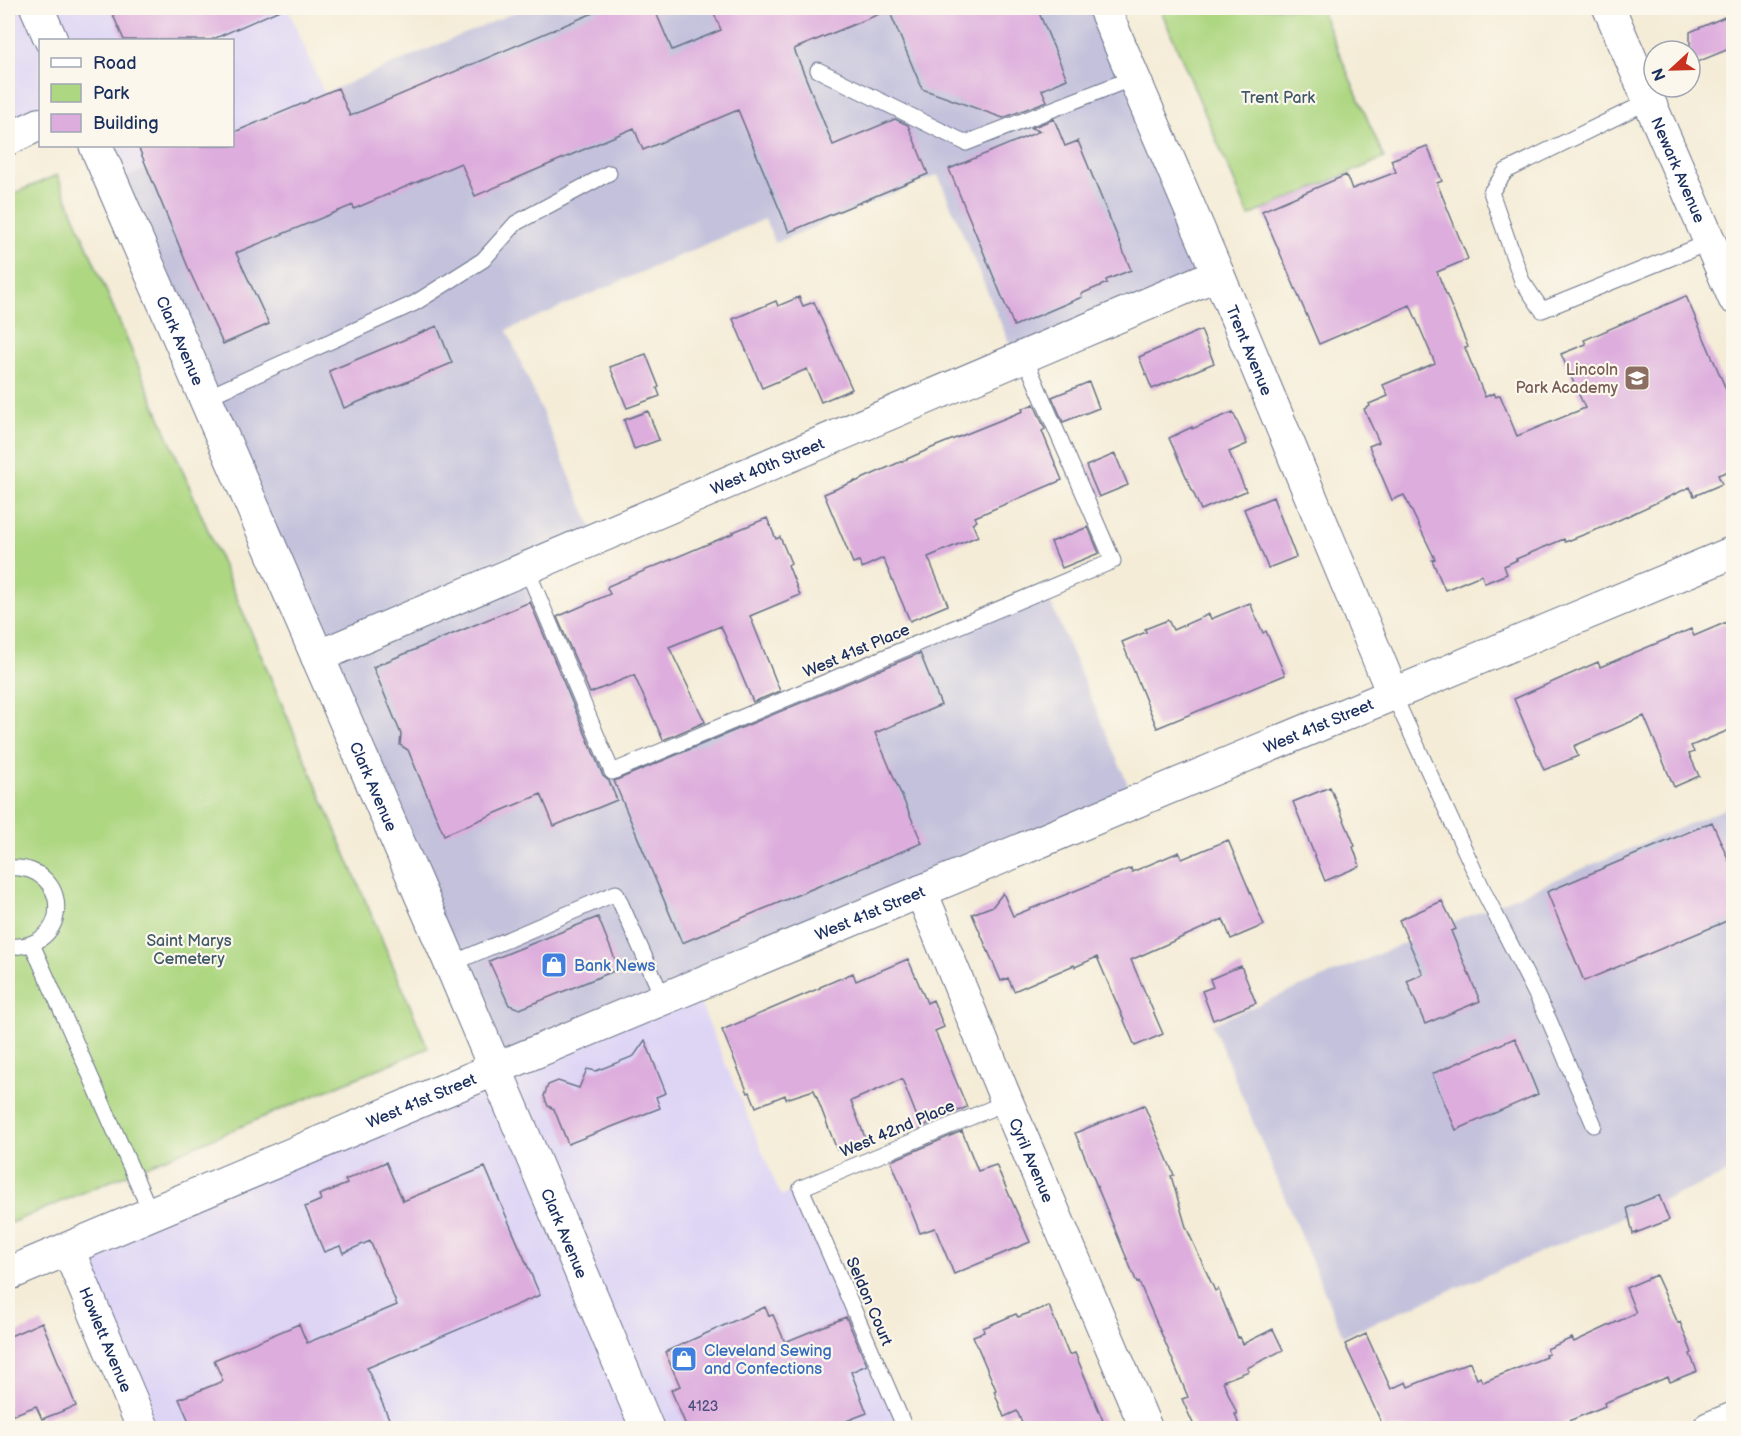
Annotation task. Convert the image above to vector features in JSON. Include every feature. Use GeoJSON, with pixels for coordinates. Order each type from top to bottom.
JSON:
{"type":"FeatureCollection","features":[{"type":"Feature","properties":{"kind":"street"},"geometry":{"type":"LineString","coordinates":[[37,8],[51,39]]}},
{"type":"Feature","properties":{"kind":"street","name":"Trent Avenue"},"geometry":{"type":"LineString","coordinates":[[1104,8],[1393,694]]}},
{"type":"Feature","properties":{"kind":"street","name":"Newark Avenue"},"geometry":{"type":"LineString","coordinates":[[1609,8],[1734,298]]}},
{"type":"Feature","properties":{"kind":"street"},"geometry":{"type":"LineString","coordinates":[[8,139],[39,124]]}},
{"type":"Feature","properties":{"kind":"street","name":"Clark Avenue"},"geometry":{"type":"LineString","coordinates":[[96,147],[451,964],[646,1428]]}},
{"type":"Feature","properties":{"kind":"street","name":"West 40th Street"},"geometry":{"type":"LineString","coordinates":[[317,657],[1218,274]]}},
{"type":"Feature","properties":{"kind":"street","name":"West 41st Street"},"geometry":{"type":"LineString","coordinates":[[8,1274],[663,998],[1734,552]]}},
{"type":"Feature","properties":{"kind":"street","name":"Cyril Avenue"},"geometry":{"type":"LineString","coordinates":[[921,891],[1006,1102],[1146,1428]]}},
{"type":"Feature","properties":{"kind":"street","name":"Howlett Avenue"},"geometry":{"type":"LineString","coordinates":[[68,1249],[143,1428]]}},
{"type":"Feature","properties":{"kind":"lane"},"geometry":{"type":"LineString","coordinates":[[818,70],[966,143],[1133,78]]}},
{"type":"Feature","properties":{"kind":"lane"},"geometry":{"type":"LineString","coordinates":[[1649,101],[1506,171],[1491,192],[1522,281],[1542,310],[1710,242]]}},
{"type":"Feature","properties":{"kind":"lane"},"geometry":{"type":"LineString","coordinates":[[205,398],[415,303],[483,260],[516,223],[609,173]]}},
{"type":"Feature","properties":{"kind":"lane","name":"West 41st Place"},"geometry":{"type":"LineString","coordinates":[[526,567],[612,772],[1113,561],[1024,356]]}},
{"type":"Feature","properties":{"kind":"lane"},"geometry":{"type":"LineString","coordinates":[[1393,694],[1485,894],[1549,1020],[1594,1125]]}},
{"type":"Feature","properties":{"kind":"lane"},"geometry":{"type":"LineString","coordinates":[[8,868],[20,867],[33,870],[52,888],[57,901],[57,914],[52,927],[43,937],[32,944],[19,947],[8,946]]}},
{"type":"Feature","properties":{"kind":"lane"},"geometry":{"type":"LineString","coordinates":[[451,964],[616,893],[663,998]]}},
{"type":"Feature","properties":{"kind":"lane"},"geometry":{"type":"LineString","coordinates":[[32,944],[152,1213]]}},
{"type":"Feature","properties":{"kind":"lane","name":"West 42nd Place"},"geometry":{"type":"LineString","coordinates":[[801,1188],[1006,1102]]}},
{"type":"Feature","properties":{"kind":"lane","name":"Seldon Court"},"geometry":{"type":"LineString","coordinates":[[801,1188],[906,1428]]}},
{"type":"Feature","properties":{"kind":"shaded area"},"geometry":{"type":"Polygon","coordinates":[[[8,8],[288,8],[324,93],[234,132],[234,39],[39,39],[39,124],[8,139],[8,8]]]}},
{"type":"Feature","properties":{"kind":"shaded area"},"geometry":{"type":"Polygon","coordinates":[[[525,8],[1104,8],[1218,274],[1016,359],[938,175],[775,243],[765,219],[507,330],[596,537],[527,566],[612,772],[1045,590],[1135,801],[495,1069],[113,183],[199,147],[234,147],[234,132],[525,8]]]}},
{"type":"Feature","properties":{"kind":"shaded area"},"geometry":{"type":"Polygon","coordinates":[[[96,147],[199,147],[113,183],[96,147]]]}},
{"type":"Feature","properties":{"kind":"shaded area"},"geometry":{"type":"Polygon","coordinates":[[[1729,807],[1733,818],[1733,1171],[1343,1336],[1212,1024],[1729,807]]]}},
{"type":"Feature","properties":{"kind":"shaded area"},"geometry":{"type":"Polygon","coordinates":[[[693,986],[781,1196],[801,1188],[905,1428],[143,1428],[68,1249],[693,986]]]}},
{"type":"Feature","properties":{"kind":"green space","name":"Trent Park"},"geometry":{"type":"Polygon","coordinates":[[[1160,8],[1320,8],[1384,158],[1249,216],[1160,8]]]}},
{"type":"Feature","properties":{"kind":"green space","name":"Saint Marys Cemetery"},"geometry":{"type":"Polygon","coordinates":[[[57,175],[428,1048],[8,1224],[8,196],[57,175]]]}},
{"type":"Feature","properties":{"kind":"building"},"geometry":{"type":"Polygon","coordinates":[[[110,8],[284,8],[213,39],[124,39],[110,8]]]}},
{"type":"Feature","properties":{"kind":"building"},"geometry":{"type":"Polygon","coordinates":[[[605,8],[654,8],[672,50],[721,30],[712,8],[1037,8],[1067,79],[1042,90],[1047,101],[1003,118],[922,89],[889,10],[794,49],[833,145],[895,119],[908,125],[928,174],[789,232],[738,110],[643,150],[634,128],[475,196],[461,163],[354,209],[353,205],[236,253],[269,324],[223,344],[190,272],[138,147],[234,147],[234,132],[338,88],[350,116],[605,8]]]}},
{"type":"Feature","properties":{"kind":"building"},"geometry":{"type":"Polygon","coordinates":[[[1734,13],[1734,47],[1702,60],[1702,39],[1690,39],[1690,32],[1734,13]]]}},
{"type":"Feature","properties":{"kind":"building"},"geometry":{"type":"Polygon","coordinates":[[[1054,119],[1065,146],[1078,141],[1131,270],[1106,280],[1107,283],[1081,294],[1082,297],[1014,326],[949,169],[1040,131],[1031,128],[1054,119]]]}},
{"type":"Feature","properties":{"kind":"building"},"geometry":{"type":"Polygon","coordinates":[[[1427,146],[1442,181],[1437,183],[1468,259],[1437,272],[1468,347],[1465,348],[1485,397],[1494,393],[1496,397],[1500,395],[1517,436],[1585,408],[1561,354],[1586,344],[1584,340],[1686,296],[1734,408],[1734,469],[1718,475],[1722,484],[1694,496],[1690,487],[1606,526],[1565,542],[1564,539],[1516,559],[1504,566],[1507,574],[1485,583],[1481,575],[1445,590],[1432,560],[1435,559],[1404,495],[1392,500],[1369,446],[1379,442],[1364,409],[1370,406],[1369,404],[1388,396],[1383,385],[1435,363],[1410,305],[1319,344],[1262,211],[1346,175],[1352,189],[1396,172],[1391,160],[1427,146]]]}},
{"type":"Feature","properties":{"kind":"building"},"geometry":{"type":"Polygon","coordinates":[[[799,297],[803,306],[814,302],[852,389],[821,402],[807,369],[762,388],[733,319],[776,301],[778,306],[799,297]]]}},
{"type":"Feature","properties":{"kind":"building"},"geometry":{"type":"Polygon","coordinates":[[[437,326],[452,363],[344,408],[329,371],[437,326]]]}},
{"type":"Feature","properties":{"kind":"building"},"geometry":{"type":"Polygon","coordinates":[[[1201,330],[1214,363],[1152,389],[1139,357],[1201,330]]]}},
{"type":"Feature","properties":{"kind":"building"},"geometry":{"type":"Polygon","coordinates":[[[646,354],[659,387],[657,388],[660,396],[627,408],[610,367],[646,354]]]}},
{"type":"Feature","properties":{"kind":"building"},"geometry":{"type":"Polygon","coordinates":[[[1089,382],[1099,408],[1063,422],[1052,397],[1089,382]]]}},
{"type":"Feature","properties":{"kind":"building"},"geometry":{"type":"Polygon","coordinates":[[[1034,404],[1045,429],[1042,431],[1062,480],[975,517],[977,521],[972,523],[978,536],[928,557],[948,605],[910,621],[883,558],[862,568],[859,561],[853,563],[824,494],[1023,411],[1022,409],[1034,404]]]}},
{"type":"Feature","properties":{"kind":"building"},"geometry":{"type":"Polygon","coordinates":[[[648,411],[659,440],[634,449],[624,420],[648,411]]]}},
{"type":"Feature","properties":{"kind":"building"},"geometry":{"type":"Polygon","coordinates":[[[1233,412],[1247,444],[1229,452],[1246,491],[1201,510],[1169,438],[1233,412]]]}},
{"type":"Feature","properties":{"kind":"building"},"geometry":{"type":"Polygon","coordinates":[[[1115,454],[1128,485],[1099,497],[1086,466],[1115,454]]]}},
{"type":"Feature","properties":{"kind":"building"},"geometry":{"type":"Polygon","coordinates":[[[1273,497],[1296,557],[1268,568],[1244,509],[1273,497]]]}},
{"type":"Feature","properties":{"kind":"building"},"geometry":{"type":"Polygon","coordinates":[[[767,518],[776,539],[780,537],[791,563],[788,565],[800,595],[750,616],[780,691],[753,702],[721,626],[669,647],[705,722],[663,740],[634,675],[590,693],[557,617],[610,594],[608,586],[767,518]]]}},
{"type":"Feature","properties":{"kind":"building"},"geometry":{"type":"Polygon","coordinates":[[[1088,527],[1099,553],[1062,568],[1051,542],[1088,527]]]}},
{"type":"Feature","properties":{"kind":"building"},"geometry":{"type":"Polygon","coordinates":[[[530,602],[603,776],[609,781],[617,800],[554,826],[541,794],[444,835],[408,750],[400,745],[401,734],[373,667],[530,602]]]}},
{"type":"Feature","properties":{"kind":"building"},"geometry":{"type":"Polygon","coordinates":[[[1250,603],[1263,633],[1266,631],[1285,675],[1157,728],[1122,642],[1146,632],[1145,629],[1168,620],[1173,630],[1209,614],[1211,619],[1250,603]]]}},
{"type":"Feature","properties":{"kind":"building"},"geometry":{"type":"Polygon","coordinates":[[[1734,619],[1734,728],[1691,746],[1694,752],[1689,754],[1699,776],[1674,787],[1644,716],[1574,746],[1578,756],[1544,770],[1514,699],[1598,662],[1600,667],[1691,629],[1694,636],[1734,619]]]}},
{"type":"Feature","properties":{"kind":"building"},"geometry":{"type":"Polygon","coordinates":[[[920,653],[941,705],[875,733],[922,843],[682,943],[614,781],[920,653]]]}},
{"type":"Feature","properties":{"kind":"building"},"geometry":{"type":"Polygon","coordinates":[[[1330,787],[1355,846],[1353,847],[1360,866],[1325,881],[1293,802],[1330,787]]]}},
{"type":"Feature","properties":{"kind":"building"},"geometry":{"type":"Polygon","coordinates":[[[1712,822],[1734,872],[1734,918],[1584,981],[1547,892],[1712,822]]]}},
{"type":"Feature","properties":{"kind":"building"},"geometry":{"type":"Polygon","coordinates":[[[1228,840],[1264,925],[1231,939],[1223,919],[1131,960],[1163,1034],[1135,1046],[1097,957],[1014,991],[1008,978],[1001,981],[972,914],[993,906],[1003,893],[1013,916],[1131,868],[1132,872],[1179,852],[1182,859],[1228,840]]]}},
{"type":"Feature","properties":{"kind":"building"},"geometry":{"type":"Polygon","coordinates":[[[1442,901],[1456,929],[1451,931],[1480,1001],[1425,1024],[1407,981],[1423,974],[1399,920],[1442,901]]]}},
{"type":"Feature","properties":{"kind":"building","name":"Bank News"},"geometry":{"type":"Polygon","coordinates":[[[598,917],[619,969],[520,1009],[509,1005],[489,961],[598,917]]]}},
{"type":"Feature","properties":{"kind":"building"},"geometry":{"type":"Polygon","coordinates":[[[908,959],[927,1003],[933,1000],[944,1027],[935,1031],[967,1107],[921,1127],[902,1079],[851,1101],[866,1140],[837,1150],[814,1090],[786,1099],[785,1095],[756,1107],[722,1030],[853,973],[856,981],[908,959]]]}},
{"type":"Feature","properties":{"kind":"building"},"geometry":{"type":"Polygon","coordinates":[[[1241,966],[1256,1003],[1213,1020],[1202,991],[1213,987],[1210,979],[1241,966]]]}},
{"type":"Feature","properties":{"kind":"building"},"geometry":{"type":"Polygon","coordinates":[[[1515,1038],[1538,1094],[1456,1130],[1432,1074],[1515,1038]]]}},
{"type":"Feature","properties":{"kind":"building"},"geometry":{"type":"Polygon","coordinates":[[[645,1040],[666,1093],[656,1097],[660,1108],[568,1144],[554,1109],[548,1106],[544,1096],[548,1085],[558,1081],[579,1088],[587,1069],[596,1071],[634,1056],[645,1040]]]}},
{"type":"Feature","properties":{"kind":"building"},"geometry":{"type":"Polygon","coordinates":[[[1144,1105],[1174,1175],[1171,1176],[1186,1227],[1215,1291],[1218,1289],[1238,1338],[1240,1337],[1243,1344],[1273,1329],[1283,1350],[1247,1368],[1249,1371],[1223,1381],[1237,1414],[1235,1414],[1240,1428],[1195,1428],[1182,1399],[1188,1397],[1139,1282],[1137,1283],[1075,1133],[1144,1105]]]}},
{"type":"Feature","properties":{"kind":"building"},"geometry":{"type":"Polygon","coordinates":[[[962,1131],[978,1171],[996,1165],[1030,1242],[954,1274],[935,1228],[920,1233],[891,1161],[962,1131]]]}},
{"type":"Feature","properties":{"kind":"building"},"geometry":{"type":"Polygon","coordinates":[[[386,1162],[403,1201],[485,1167],[540,1295],[367,1368],[390,1421],[372,1428],[192,1428],[179,1399],[223,1381],[214,1360],[299,1324],[307,1343],[397,1305],[370,1241],[343,1253],[340,1246],[324,1252],[305,1207],[321,1200],[319,1195],[347,1184],[345,1180],[386,1162]]]}},
{"type":"Feature","properties":{"kind":"building"},"geometry":{"type":"Polygon","coordinates":[[[1659,1195],[1669,1220],[1633,1234],[1627,1208],[1659,1195]]]}},
{"type":"Feature","properties":{"kind":"building"},"geometry":{"type":"Polygon","coordinates":[[[1656,1275],[1678,1323],[1680,1322],[1697,1371],[1670,1382],[1668,1377],[1604,1403],[1605,1406],[1552,1428],[1384,1428],[1345,1344],[1366,1334],[1391,1389],[1406,1382],[1408,1387],[1470,1362],[1477,1379],[1480,1377],[1483,1382],[1546,1357],[1545,1355],[1549,1354],[1547,1349],[1572,1338],[1574,1342],[1636,1313],[1626,1288],[1656,1275]]]}},
{"type":"Feature","properties":{"kind":"building"},"geometry":{"type":"Polygon","coordinates":[[[1049,1306],[1069,1355],[1075,1353],[1106,1428],[1024,1428],[1017,1411],[1004,1417],[994,1391],[996,1390],[973,1336],[984,1332],[983,1328],[1016,1314],[1018,1317],[1049,1306]]]}},
{"type":"Feature","properties":{"kind":"building"},"geometry":{"type":"Polygon","coordinates":[[[765,1307],[769,1316],[773,1315],[785,1342],[846,1317],[867,1365],[851,1372],[867,1413],[828,1428],[687,1428],[671,1390],[680,1386],[665,1352],[765,1307]]]}},
{"type":"Feature","properties":{"kind":"building"},"geometry":{"type":"Polygon","coordinates":[[[42,1322],[76,1406],[42,1419],[36,1406],[8,1417],[8,1337],[42,1322]]]}},
{"type":"Feature","properties":{"kind":"place","name":"Lincoln Park Academy"},"geometry":{"type":"Point","coordinates":[1637,378]}},
{"type":"Feature","properties":{"kind":"place","name":"Bank News"},"geometry":{"type":"Point","coordinates":[554,965]}},
{"type":"Feature","properties":{"kind":"place","name":"Cleveland Sewing and Confections"},"geometry":{"type":"Point","coordinates":[684,1359]}}]}
